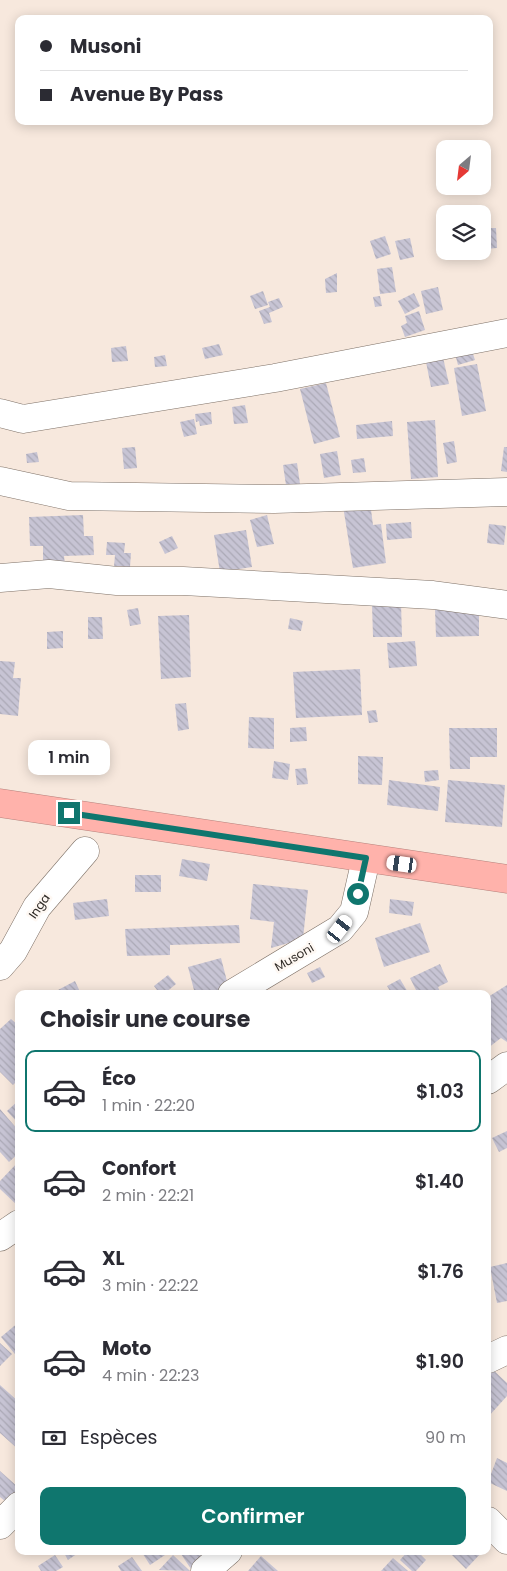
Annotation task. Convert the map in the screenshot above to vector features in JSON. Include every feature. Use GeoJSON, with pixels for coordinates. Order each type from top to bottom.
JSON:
{"type":"FeatureCollection","features":[{"type":"Feature","properties":{"kind":"highway"},"geometry":{"type":"LineString","coordinates":[[0,803],[507,879]]}},
{"type":"Feature","properties":{"kind":"street"},"geometry":{"type":"LineString","coordinates":[[0,413],[23,419],[275,378],[507,333]]}},
{"type":"Feature","properties":{"kind":"street"},"geometry":{"type":"LineString","coordinates":[[0,481],[69,496],[274,499],[507,492]]}},
{"type":"Feature","properties":{"kind":"street"},"geometry":{"type":"LineString","coordinates":[[0,578],[49,574],[117,581],[212,582],[433,595],[507,605]]}},
{"type":"Feature","properties":{"kind":"street","name":"Inga"},"geometry":{"type":"LineString","coordinates":[[0,966],[13,951],[37,907],[85,851]]}},
{"type":"Feature","properties":{"kind":"street","name":"Musoni"},"geometry":{"type":"LineString","coordinates":[[239,990],[340,929],[354,912],[366,858]]}},
{"type":"Feature","properties":{"kind":"street"},"geometry":{"type":"LineString","coordinates":[[491,1078],[507,1066]]}},
{"type":"Feature","properties":{"kind":"street"},"geometry":{"type":"LineString","coordinates":[[0,1237],[15,1227]]}},
{"type":"Feature","properties":{"kind":"street"},"geometry":{"type":"LineString","coordinates":[[0,1525],[15,1510]]}},
{"type":"Feature","properties":{"kind":"street"},"geometry":{"type":"LineString","coordinates":[[491,1524],[507,1540]]}},
{"type":"Feature","properties":{"kind":"street"},"geometry":{"type":"LineString","coordinates":[[206,1571],[224,1555]]}},
{"type":"Feature","properties":{"kind":"building"},"geometry":{"type":"Polygon","coordinates":[[[491,228],[496,228],[497,248],[491,248],[491,228]]]}},
{"type":"Feature","properties":{"kind":"building"},"geometry":{"type":"Polygon","coordinates":[[[385,236],[391,254],[376,259],[370,241],[385,236]]]}},
{"type":"Feature","properties":{"kind":"building"},"geometry":{"type":"Polygon","coordinates":[[[410,238],[414,257],[400,260],[395,241],[410,238]]]}},
{"type":"Feature","properties":{"kind":"building"},"geometry":{"type":"Polygon","coordinates":[[[392,267],[396,292],[380,294],[377,269],[392,267]]]}},
{"type":"Feature","properties":{"kind":"building"},"geometry":{"type":"Polygon","coordinates":[[[337,273],[337,292],[326,293],[325,279],[337,273]]]}},
{"type":"Feature","properties":{"kind":"building"},"geometry":{"type":"Polygon","coordinates":[[[438,287],[443,310],[426,314],[421,291],[438,287]]]}},
{"type":"Feature","properties":{"kind":"building"},"geometry":{"type":"Polygon","coordinates":[[[263,291],[268,305],[255,309],[250,296],[263,291]]]}},
{"type":"Feature","properties":{"kind":"building"},"geometry":{"type":"Polygon","coordinates":[[[414,293],[420,306],[405,314],[398,301],[414,293]]]}},
{"type":"Feature","properties":{"kind":"building"},"geometry":{"type":"Polygon","coordinates":[[[380,296],[382,306],[375,307],[373,297],[380,296]]]}},
{"type":"Feature","properties":{"kind":"building"},"geometry":{"type":"Polygon","coordinates":[[[279,298],[283,307],[269,313],[272,322],[264,324],[259,311],[270,307],[268,302],[279,298]]]}},
{"type":"Feature","properties":{"kind":"building"},"geometry":{"type":"Polygon","coordinates":[[[419,311],[425,330],[405,337],[401,326],[407,323],[405,316],[419,311]]]}},
{"type":"Feature","properties":{"kind":"building"},"geometry":{"type":"Polygon","coordinates":[[[219,344],[223,355],[205,359],[202,348],[219,344]]]}},
{"type":"Feature","properties":{"kind":"building"},"geometry":{"type":"Polygon","coordinates":[[[470,345],[475,360],[458,365],[454,350],[470,345]]]}},
{"type":"Feature","properties":{"kind":"building"},"geometry":{"type":"Polygon","coordinates":[[[126,346],[128,361],[112,362],[111,348],[126,346]]]}},
{"type":"Feature","properties":{"kind":"building"},"geometry":{"type":"Polygon","coordinates":[[[442,353],[449,384],[431,387],[425,357],[442,353]]]}},
{"type":"Feature","properties":{"kind":"building"},"geometry":{"type":"Polygon","coordinates":[[[165,355],[167,366],[155,367],[154,357],[165,355]]]}},
{"type":"Feature","properties":{"kind":"building"},"geometry":{"type":"Polygon","coordinates":[[[477,364],[486,411],[462,416],[454,368],[477,364]]]}},
{"type":"Feature","properties":{"kind":"building"},"geometry":{"type":"Polygon","coordinates":[[[326,383],[340,437],[314,444],[300,389],[326,383]]]}},
{"type":"Feature","properties":{"kind":"building"},"geometry":{"type":"Polygon","coordinates":[[[245,405],[248,423],[234,424],[232,407],[245,405]]]}},
{"type":"Feature","properties":{"kind":"building"},"geometry":{"type":"Polygon","coordinates":[[[211,412],[212,424],[200,426],[199,421],[196,422],[195,414],[211,412]]]}},
{"type":"Feature","properties":{"kind":"building"},"geometry":{"type":"Polygon","coordinates":[[[194,419],[197,434],[184,437],[180,422],[194,419]]]}},
{"type":"Feature","properties":{"kind":"building"},"geometry":{"type":"Polygon","coordinates":[[[435,420],[438,477],[411,479],[407,422],[435,420]]]}},
{"type":"Feature","properties":{"kind":"building"},"geometry":{"type":"Polygon","coordinates":[[[392,421],[393,436],[357,439],[356,425],[392,421]]]}},
{"type":"Feature","properties":{"kind":"building"},"geometry":{"type":"Polygon","coordinates":[[[454,441],[457,462],[447,464],[443,443],[454,441]]]}},
{"type":"Feature","properties":{"kind":"building"},"geometry":{"type":"Polygon","coordinates":[[[135,447],[137,468],[124,469],[122,448],[135,447]]]}},
{"type":"Feature","properties":{"kind":"building"},"geometry":{"type":"Polygon","coordinates":[[[504,447],[507,447],[507,472],[501,471],[504,447]]]}},
{"type":"Feature","properties":{"kind":"building"},"geometry":{"type":"Polygon","coordinates":[[[337,451],[341,475],[324,478],[320,454],[337,451]]]}},
{"type":"Feature","properties":{"kind":"building"},"geometry":{"type":"Polygon","coordinates":[[[37,452],[39,462],[27,463],[26,454],[37,452]]]}},
{"type":"Feature","properties":{"kind":"building"},"geometry":{"type":"Polygon","coordinates":[[[364,458],[366,472],[353,473],[351,460],[364,458]]]}},
{"type":"Feature","properties":{"kind":"building"},"geometry":{"type":"Polygon","coordinates":[[[297,463],[300,484],[286,485],[283,465],[297,463]]]}},
{"type":"Feature","properties":{"kind":"building"},"geometry":{"type":"Polygon","coordinates":[[[370,502],[373,525],[381,524],[386,563],[353,568],[343,506],[370,502]]]}},
{"type":"Feature","properties":{"kind":"building"},"geometry":{"type":"Polygon","coordinates":[[[83,515],[84,536],[93,536],[94,555],[64,556],[65,565],[43,566],[43,546],[30,546],[29,517],[83,515]]]}},
{"type":"Feature","properties":{"kind":"building"},"geometry":{"type":"Polygon","coordinates":[[[267,515],[274,544],[257,547],[250,520],[267,515]]]}},
{"type":"Feature","properties":{"kind":"building"},"geometry":{"type":"Polygon","coordinates":[[[411,522],[412,538],[387,540],[386,524],[411,522]]]}},
{"type":"Feature","properties":{"kind":"building"},"geometry":{"type":"Polygon","coordinates":[[[489,524],[506,526],[504,545],[487,543],[489,524]]]}},
{"type":"Feature","properties":{"kind":"building"},"geometry":{"type":"Polygon","coordinates":[[[246,530],[252,567],[220,572],[214,535],[246,530]]]}},
{"type":"Feature","properties":{"kind":"building"},"geometry":{"type":"Polygon","coordinates":[[[172,536],[178,548],[165,554],[159,542],[172,536]]]}},
{"type":"Feature","properties":{"kind":"building"},"geometry":{"type":"Polygon","coordinates":[[[107,542],[125,543],[124,553],[131,553],[130,567],[114,566],[115,555],[106,555],[107,542]]]}},
{"type":"Feature","properties":{"kind":"building"},"geometry":{"type":"Polygon","coordinates":[[[401,603],[402,637],[373,637],[372,604],[401,603]]]}},
{"type":"Feature","properties":{"kind":"building"},"geometry":{"type":"Polygon","coordinates":[[[138,608],[141,624],[130,626],[127,610],[138,608]]]}},
{"type":"Feature","properties":{"kind":"building"},"geometry":{"type":"Polygon","coordinates":[[[435,609],[479,609],[479,636],[436,637],[435,609]]]}},
{"type":"Feature","properties":{"kind":"building"},"geometry":{"type":"Polygon","coordinates":[[[189,615],[191,677],[161,679],[158,616],[189,615]]]}},
{"type":"Feature","properties":{"kind":"building"},"geometry":{"type":"Polygon","coordinates":[[[88,617],[102,617],[103,639],[88,639],[88,617]]]}},
{"type":"Feature","properties":{"kind":"building"},"geometry":{"type":"Polygon","coordinates":[[[290,618],[303,621],[301,631],[288,629],[290,618]]]}},
{"type":"Feature","properties":{"kind":"building"},"geometry":{"type":"Polygon","coordinates":[[[63,631],[63,648],[47,649],[47,632],[63,631]]]}},
{"type":"Feature","properties":{"kind":"building"},"geometry":{"type":"Polygon","coordinates":[[[415,641],[417,666],[389,668],[387,643],[415,641]]]}},
{"type":"Feature","properties":{"kind":"building"},"geometry":{"type":"Polygon","coordinates":[[[0,661],[15,662],[13,678],[21,678],[18,716],[0,714],[0,661]]]}},
{"type":"Feature","properties":{"kind":"building"},"geometry":{"type":"Polygon","coordinates":[[[360,669],[362,715],[296,718],[293,672],[360,669]]]}},
{"type":"Feature","properties":{"kind":"building"},"geometry":{"type":"Polygon","coordinates":[[[186,703],[189,729],[178,731],[175,704],[186,703]]]}},
{"type":"Feature","properties":{"kind":"building"},"geometry":{"type":"Polygon","coordinates":[[[376,710],[378,722],[369,723],[367,711],[376,710]]]}},
{"type":"Feature","properties":{"kind":"building"},"geometry":{"type":"Polygon","coordinates":[[[249,717],[274,718],[274,749],[248,748],[249,717]]]}},
{"type":"Feature","properties":{"kind":"building"},"geometry":{"type":"Polygon","coordinates":[[[306,727],[307,741],[290,742],[290,728],[306,727]]]}},
{"type":"Feature","properties":{"kind":"building"},"geometry":{"type":"Polygon","coordinates":[[[449,728],[497,728],[497,757],[470,757],[470,769],[450,769],[449,728]]]}},
{"type":"Feature","properties":{"kind":"building"},"geometry":{"type":"Polygon","coordinates":[[[358,756],[383,757],[382,785],[358,784],[358,756]]]}},
{"type":"Feature","properties":{"kind":"building"},"geometry":{"type":"Polygon","coordinates":[[[274,761],[290,764],[288,780],[272,778],[274,761]]]}},
{"type":"Feature","properties":{"kind":"building"},"geometry":{"type":"Polygon","coordinates":[[[306,768],[308,784],[297,785],[295,769],[306,768]]]}},
{"type":"Feature","properties":{"kind":"building"},"geometry":{"type":"Polygon","coordinates":[[[438,770],[439,780],[425,782],[424,771],[438,770]]]}},
{"type":"Feature","properties":{"kind":"building"},"geometry":{"type":"Polygon","coordinates":[[[389,780],[440,787],[438,811],[387,805],[389,780]]]}},
{"type":"Feature","properties":{"kind":"building"},"geometry":{"type":"Polygon","coordinates":[[[448,780],[505,785],[502,827],[445,822],[448,780]]]}},
{"type":"Feature","properties":{"kind":"building"},"geometry":{"type":"Polygon","coordinates":[[[182,859],[210,864],[207,881],[179,876],[182,859]]]}},
{"type":"Feature","properties":{"kind":"building"},"geometry":{"type":"Polygon","coordinates":[[[135,875],[161,875],[161,892],[135,892],[135,875]]]}},
{"type":"Feature","properties":{"kind":"building"},"geometry":{"type":"Polygon","coordinates":[[[253,884],[308,890],[303,939],[271,948],[274,922],[250,919],[253,884]]]}},
{"type":"Feature","properties":{"kind":"building"},"geometry":{"type":"Polygon","coordinates":[[[107,899],[109,916],[75,920],[73,903],[107,899]]]}},
{"type":"Feature","properties":{"kind":"building"},"geometry":{"type":"Polygon","coordinates":[[[390,899],[414,902],[412,916],[389,913],[390,899]]]}},
{"type":"Feature","properties":{"kind":"building"},"geometry":{"type":"Polygon","coordinates":[[[420,923],[430,952],[384,967],[375,938],[420,923]]]}},
{"type":"Feature","properties":{"kind":"building"},"geometry":{"type":"Polygon","coordinates":[[[239,925],[240,943],[170,945],[170,955],[127,956],[125,929],[239,925]]]}},
{"type":"Feature","properties":{"kind":"building"},"geometry":{"type":"Polygon","coordinates":[[[221,958],[228,985],[220,987],[221,990],[194,990],[188,967],[221,958]]]}},
{"type":"Feature","properties":{"kind":"building"},"geometry":{"type":"Polygon","coordinates":[[[440,964],[448,982],[438,987],[439,990],[416,990],[410,978],[440,964]]]}},
{"type":"Feature","properties":{"kind":"building"},"geometry":{"type":"Polygon","coordinates":[[[320,967],[325,977],[312,983],[307,973],[320,967]]]}},
{"type":"Feature","properties":{"kind":"building"},"geometry":{"type":"Polygon","coordinates":[[[168,975],[176,984],[169,990],[157,990],[154,986],[168,975]]]}},
{"type":"Feature","properties":{"kind":"building"},"geometry":{"type":"Polygon","coordinates":[[[400,979],[407,990],[390,990],[387,986],[400,979]]]}},
{"type":"Feature","properties":{"kind":"building"},"geometry":{"type":"Polygon","coordinates":[[[75,981],[79,990],[58,990],[75,981]]]}},
{"type":"Feature","properties":{"kind":"building"},"geometry":{"type":"Polygon","coordinates":[[[507,985],[507,1042],[501,1038],[491,1046],[491,995],[507,985]]]}},
{"type":"Feature","properties":{"kind":"building"},"geometry":{"type":"Polygon","coordinates":[[[11,1019],[15,1022],[15,1083],[13,1085],[0,1072],[0,1029],[11,1019]]]}},
{"type":"Feature","properties":{"kind":"building"},"geometry":{"type":"Polygon","coordinates":[[[15,1104],[15,1120],[7,1111],[15,1104]]]}},
{"type":"Feature","properties":{"kind":"building"},"geometry":{"type":"Polygon","coordinates":[[[0,1109],[15,1126],[15,1157],[9,1162],[0,1152],[0,1109]]]}},
{"type":"Feature","properties":{"kind":"building"},"geometry":{"type":"Polygon","coordinates":[[[507,1131],[507,1148],[499,1152],[492,1138],[507,1131]]]}},
{"type":"Feature","properties":{"kind":"building"},"geometry":{"type":"Polygon","coordinates":[[[15,1165],[15,1203],[0,1189],[0,1181],[15,1165]]]}},
{"type":"Feature","properties":{"kind":"building"},"geometry":{"type":"Polygon","coordinates":[[[507,1263],[507,1301],[497,1303],[491,1267],[507,1263]]]}},
{"type":"Feature","properties":{"kind":"building"},"geometry":{"type":"Polygon","coordinates":[[[15,1325],[15,1354],[1,1337],[15,1325]]]}},
{"type":"Feature","properties":{"kind":"building"},"geometry":{"type":"Polygon","coordinates":[[[0,1343],[12,1354],[0,1366],[0,1343]]]}},
{"type":"Feature","properties":{"kind":"building"},"geometry":{"type":"Polygon","coordinates":[[[491,1368],[507,1383],[507,1396],[491,1414],[491,1368]]]}},
{"type":"Feature","properties":{"kind":"building"},"geometry":{"type":"Polygon","coordinates":[[[0,1385],[15,1398],[15,1446],[0,1433],[0,1385]]]}},
{"type":"Feature","properties":{"kind":"building"},"geometry":{"type":"Polygon","coordinates":[[[497,1458],[507,1463],[507,1491],[491,1483],[491,1474],[497,1458]]]}},
{"type":"Feature","properties":{"kind":"building"},"geometry":{"type":"Polygon","coordinates":[[[0,1471],[15,1484],[15,1499],[10,1505],[0,1497],[0,1471]]]}},
{"type":"Feature","properties":{"kind":"building"},"geometry":{"type":"Polygon","coordinates":[[[55,1555],[63,1567],[56,1571],[41,1571],[38,1566],[55,1555]]]}},
{"type":"Feature","properties":{"kind":"building"},"geometry":{"type":"Polygon","coordinates":[[[65,1555],[75,1555],[68,1560],[65,1555]]]}},
{"type":"Feature","properties":{"kind":"building"},"geometry":{"type":"Polygon","coordinates":[[[144,1555],[165,1555],[150,1565],[144,1555]]]}},
{"type":"Feature","properties":{"kind":"building"},"geometry":{"type":"Polygon","coordinates":[[[173,1555],[190,1571],[159,1570],[173,1555]]]}},
{"type":"Feature","properties":{"kind":"building"},"geometry":{"type":"Polygon","coordinates":[[[182,1555],[211,1555],[191,1569],[182,1555]]]}},
{"type":"Feature","properties":{"kind":"building"},"geometry":{"type":"Polygon","coordinates":[[[404,1555],[421,1555],[426,1560],[416,1571],[412,1571],[400,1560],[404,1555]]]}},
{"type":"Feature","properties":{"kind":"building"},"geometry":{"type":"Polygon","coordinates":[[[452,1555],[479,1555],[466,1569],[452,1555]]]}},
{"type":"Feature","properties":{"kind":"building"},"geometry":{"type":"Polygon","coordinates":[[[261,1556],[278,1571],[248,1571],[261,1556]]]}},
{"type":"Feature","properties":{"kind":"building"},"geometry":{"type":"Polygon","coordinates":[[[132,1557],[142,1571],[121,1571],[118,1566],[132,1557]]]}},
{"type":"Feature","properties":{"kind":"building"},"geometry":{"type":"Polygon","coordinates":[[[393,1558],[408,1571],[381,1571],[393,1558]]]}},
{"type":"Feature","properties":{"kind":"route"},"geometry":{"type":"LineString","coordinates":[[69,813],[366,858],[358,894]]}}]}
